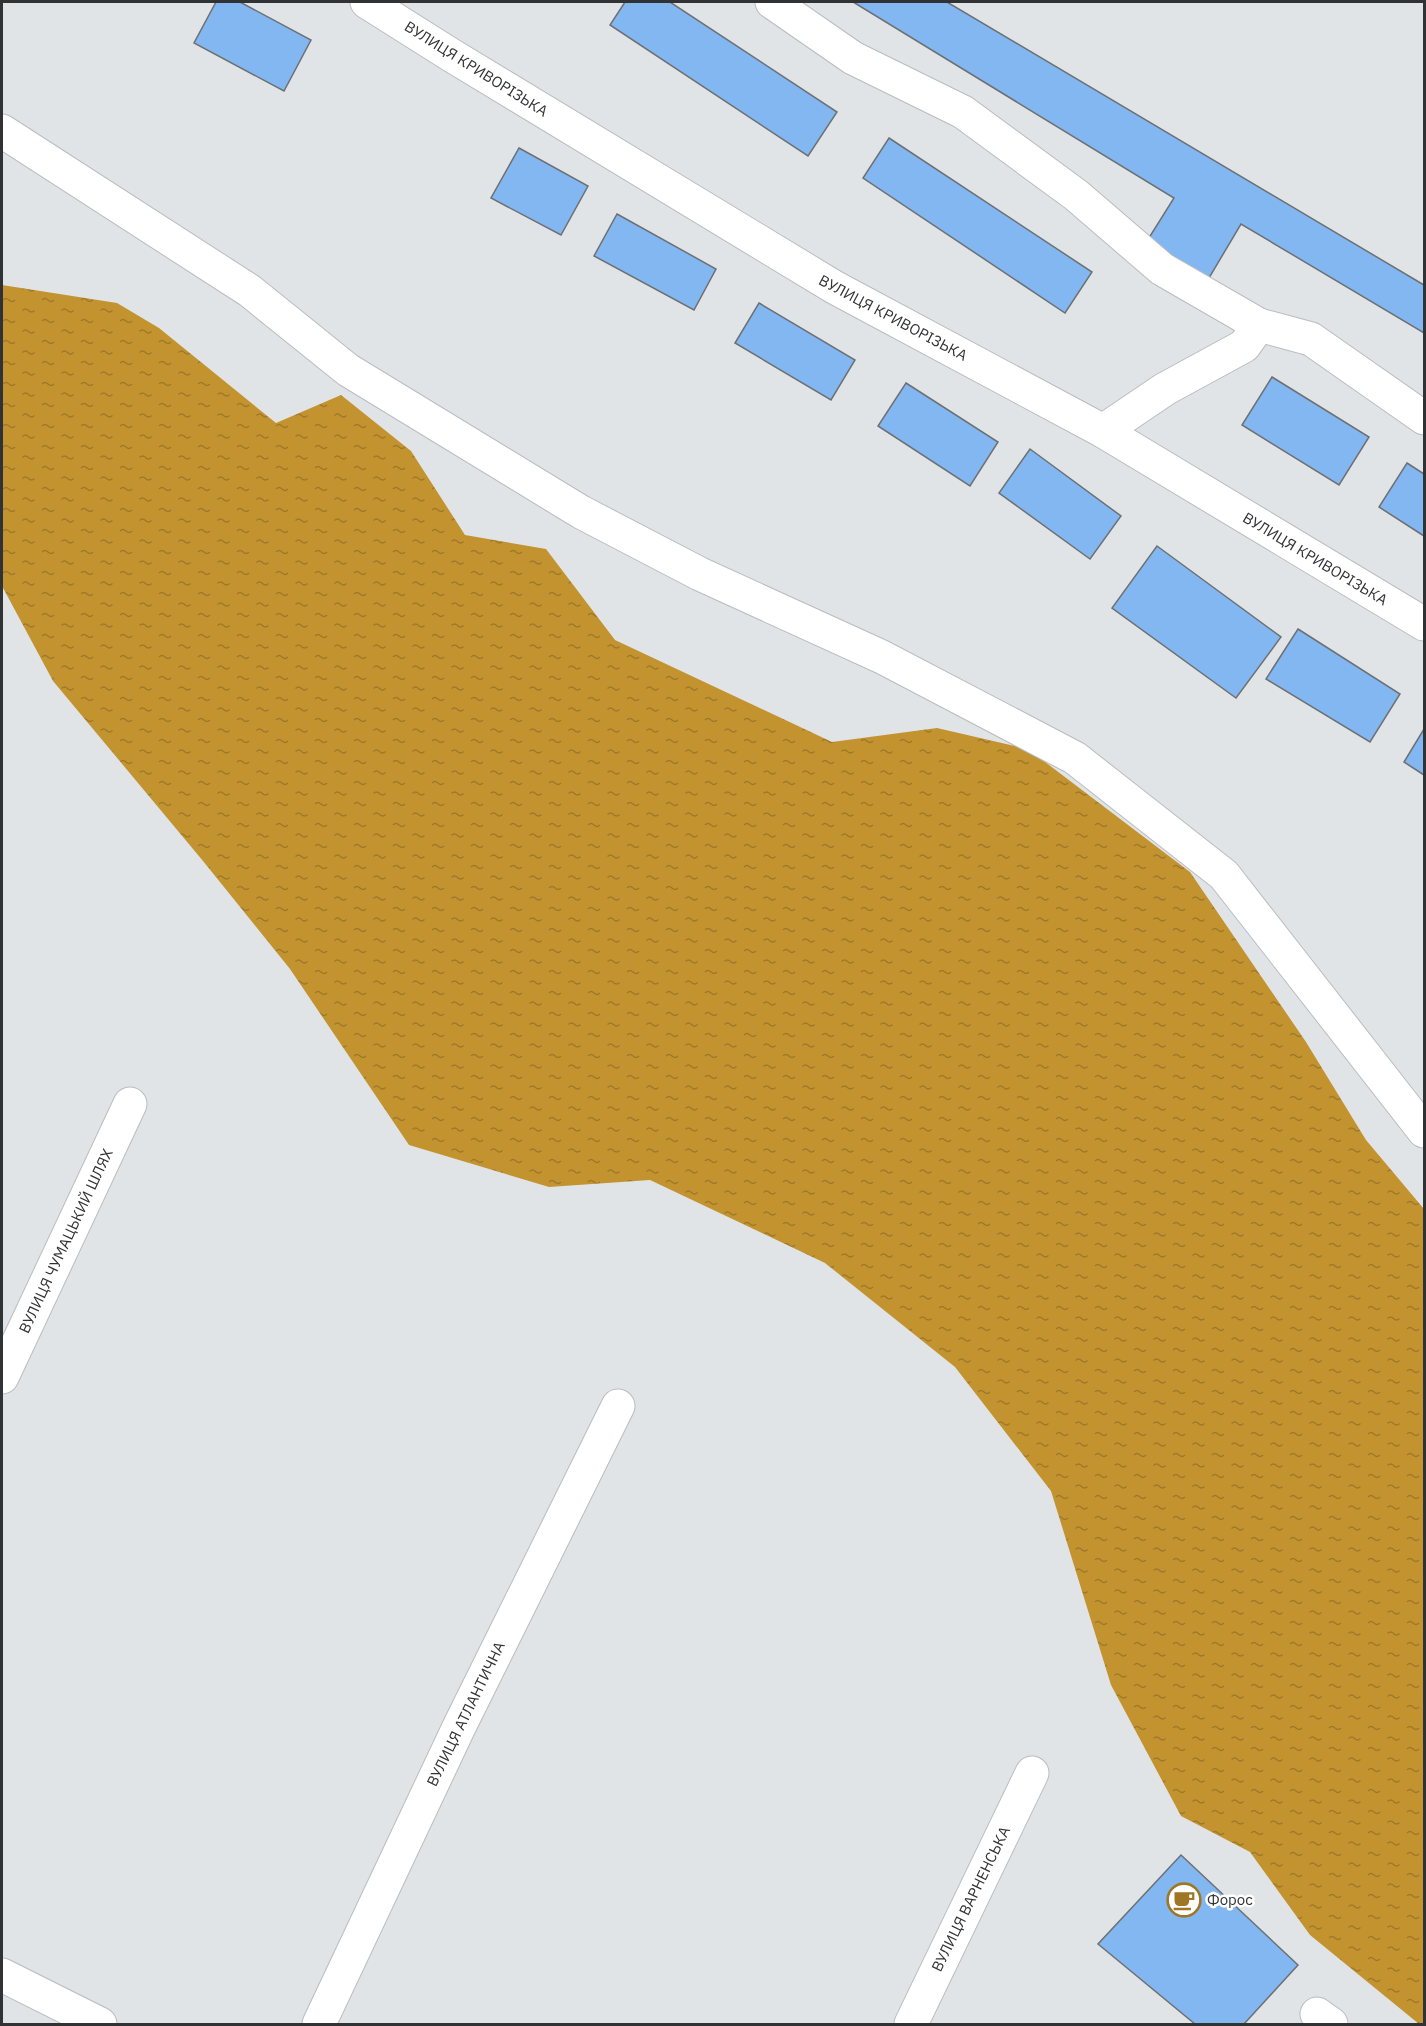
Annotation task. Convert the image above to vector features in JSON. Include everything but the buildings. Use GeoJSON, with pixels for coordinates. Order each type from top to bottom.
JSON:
{"type":"FeatureCollection","features":[{"type":"Feature","properties":{"kind":"street","name":"ВУЛИЦЯ КРИВОРІЗЬКА"},"geometry":{"type":"LineString","coordinates":[[367,2],[834,287],[1103,431],[1425,624]]}},
{"type":"Feature","properties":{"kind":"street"},"geometry":{"type":"LineString","coordinates":[[772,2],[853,58],[963,112],[1076,195],[1162,269],[1260,325],[1311,339],[1425,418]]}},
{"type":"Feature","properties":{"kind":"street"},"geometry":{"type":"LineString","coordinates":[[2,131],[250,291],[348,370],[581,512],[700,574],[882,657],[1075,758],[1224,875],[1425,1131]]}},
{"type":"Feature","properties":{"kind":"street"},"geometry":{"type":"LineString","coordinates":[[1103,431],[1165,389],[1244,346],[1260,325]]}},
{"type":"Feature","properties":{"kind":"street","name":"ВУЛИЦЯ ЧУМАЦЬКИЙ ШЛЯХ"},"geometry":{"type":"LineString","coordinates":[[2,1377],[130,1104]]}},
{"type":"Feature","properties":{"kind":"street","name":"ВУЛИЦЯ АТЛАНТИЧНА"},"geometry":{"type":"LineString","coordinates":[[319,2025],[459,1727],[618,1406]]}},
{"type":"Feature","properties":{"kind":"street","name":"ВУЛИЦЯ ВАРНЕНСЬКА"},"geometry":{"type":"LineString","coordinates":[[910,2025],[1032,1773]]}},
{"type":"Feature","properties":{"kind":"street"},"geometry":{"type":"LineString","coordinates":[[2,1975],[100,2025]]}},
{"type":"Feature","properties":{"kind":"water"},"geometry":{"type":"Polygon","coordinates":[[[2,285],[117,303],[159,328],[276,423],[341,395],[411,451],[465,535],[546,549],[615,640],[832,742],[937,728],[1028,749],[1190,872],[1306,1042],[1366,1140],[1424,1209],[1424,2024],[1419,2024],[1310,1935],[1250,1852],[1181,1816],[1111,1685],[1051,1491],[955,1367],[825,1263],[650,1180],[549,1187],[409,1145],[290,969],[53,681],[2,586],[2,285]]]}},
{"type":"Feature","properties":{"kind":"place","name":"Форос"},"geometry":{"type":"Point","coordinates":[1184,1900]}}]}
